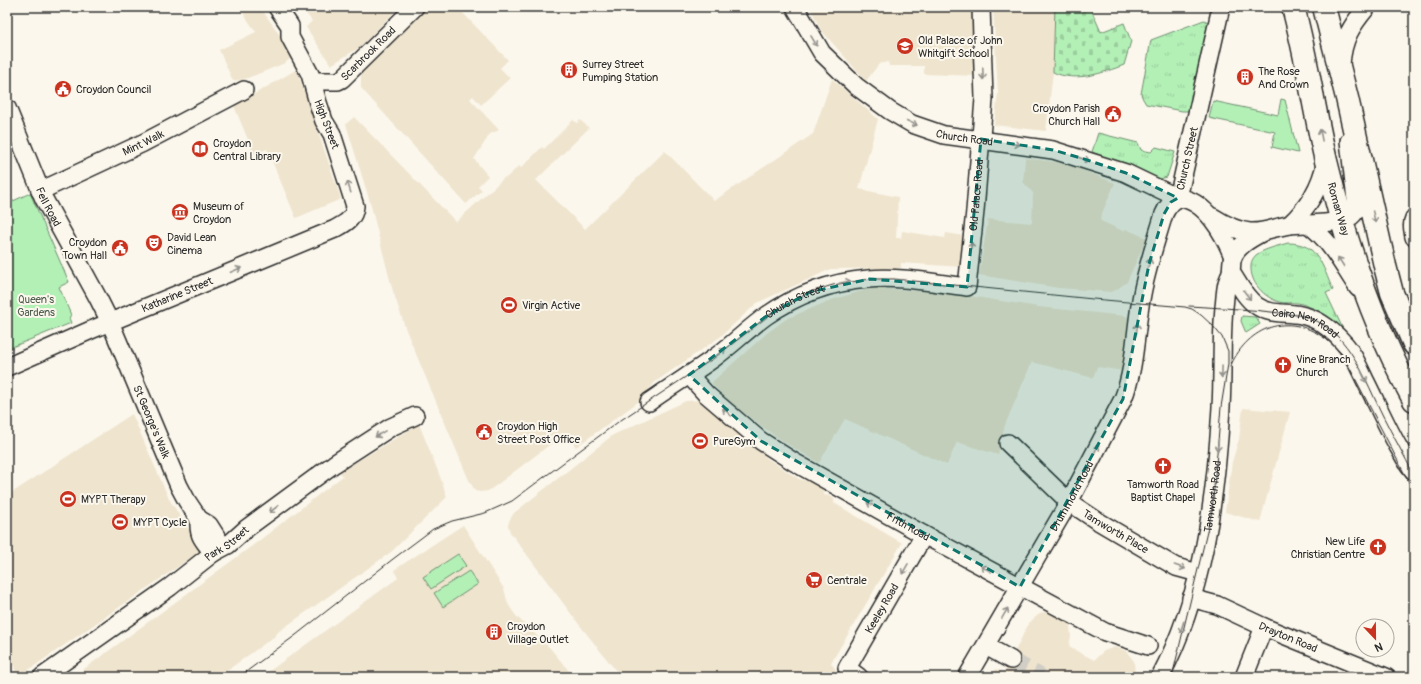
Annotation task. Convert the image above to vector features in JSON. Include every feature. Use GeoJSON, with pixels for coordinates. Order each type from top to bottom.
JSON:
{"type":"FeatureCollection","features":[{"type":"Feature","properties":{"kind":"main road","name":"Roman Way"},"geometry":{"type":"LineString","coordinates":[[1293,7],[1326,161],[1341,220],[1374,316],[1400,374],[1414,400]]}},
{"type":"Feature","properties":{"kind":"main road"},"geometry":{"type":"LineString","coordinates":[[1324,7],[1347,98],[1392,293],[1414,344]]}},
{"type":"Feature","properties":{"kind":"street","name":"High Street"},"geometry":{"type":"LineString","coordinates":[[277,7],[290,26],[290,38],[301,59],[308,68],[324,121],[332,134],[355,206],[351,219],[347,223]]}},
{"type":"Feature","properties":{"kind":"street","name":"Scarbrook Road"},"geometry":{"type":"LineString","coordinates":[[313,81],[338,81],[342,79],[415,7]]}},
{"type":"Feature","properties":{"kind":"street","name":"Church Road"},"geometry":{"type":"LineString","coordinates":[[795,7],[822,53],[856,86],[890,111],[912,124],[944,135],[1053,150],[1081,158],[1126,173],[1178,198],[1186,198],[1193,201],[1208,214]]}},
{"type":"Feature","properties":{"kind":"street","name":"Old Palace Road"},"geometry":{"type":"LineString","coordinates":[[967,287],[984,99],[981,7]]}},
{"type":"Feature","properties":{"kind":"street","name":"Church Street"},"geometry":{"type":"LineString","coordinates":[[1140,302],[1149,264],[1164,214],[1167,207],[1178,198],[1221,7]]}},
{"type":"Feature","properties":{"kind":"street"},"geometry":{"type":"LineString","coordinates":[[1340,71],[1345,39],[1355,22],[1367,7]]}},
{"type":"Feature","properties":{"kind":"street","name":"Mint Walk"},"geometry":{"type":"LineString","coordinates":[[40,192],[143,143],[244,90]]}},
{"type":"Feature","properties":{"kind":"street"},"geometry":{"type":"LineString","coordinates":[[1208,214],[1226,226],[1248,232],[1262,232],[1289,225],[1309,225],[1351,217],[1357,208],[1349,152],[1347,98]]}},
{"type":"Feature","properties":{"kind":"street","name":"Fell Road"},"geometry":{"type":"LineString","coordinates":[[7,108],[40,192],[110,322]]}},
{"type":"Feature","properties":{"kind":"street"},"geometry":{"type":"LineString","coordinates":[[1289,225],[1303,211],[1313,195],[1324,173],[1326,161]]}},
{"type":"Feature","properties":{"kind":"street","name":"Cairo New Road"},"geometry":{"type":"LineString","coordinates":[[1208,214],[1224,236],[1232,264],[1245,294],[1256,305],[1270,312],[1300,315],[1309,318],[1325,327],[1349,349],[1396,442],[1408,464],[1414,471]]}},
{"type":"Feature","properties":{"kind":"street"},"geometry":{"type":"LineString","coordinates":[[1414,218],[1412,221],[1412,228],[1414,236]]}},
{"type":"Feature","properties":{"kind":"street","name":"Katharine Street"},"geometry":{"type":"LineString","coordinates":[[7,367],[110,322],[347,223]]}},
{"type":"Feature","properties":{"kind":"street"},"geometry":{"type":"LineString","coordinates":[[1309,225],[1319,232],[1329,244],[1374,316]]}},
{"type":"Feature","properties":{"kind":"street"},"geometry":{"type":"LineString","coordinates":[[1232,264],[1247,242],[1262,232]]}},
{"type":"Feature","properties":{"kind":"street","name":"Tamworth Road"},"geometry":{"type":"LineString","coordinates":[[1160,677],[1175,647],[1191,598],[1212,511],[1221,407],[1224,308],[1227,284],[1232,264]]}},
{"type":"Feature","properties":{"kind":"street","name":"Church Street"},"geometry":{"type":"LineString","coordinates":[[649,402],[714,358],[770,313],[810,292],[833,285],[870,279],[894,279],[967,287]]}},
{"type":"Feature","properties":{"kind":"street","name":"Drummond Road"},"geometry":{"type":"LineString","coordinates":[[967,677],[1069,502],[1125,394],[1132,366],[1140,302]]}},
{"type":"Feature","properties":{"kind":"street","name":"St George's Walk"},"geometry":{"type":"LineString","coordinates":[[110,322],[186,501],[199,519],[209,524],[218,550]]}},
{"type":"Feature","properties":{"kind":"street","name":"Frith Road"},"geometry":{"type":"LineString","coordinates":[[689,375],[706,394],[760,441],[794,462],[924,535],[1105,632],[1148,646]]}},
{"type":"Feature","properties":{"kind":"street","name":"Park Street"},"geometry":{"type":"LineString","coordinates":[[42,677],[170,587],[218,550],[231,543],[247,528],[334,464],[391,427],[414,416]]}},
{"type":"Feature","properties":{"kind":"street","name":"Tamworth Place"},"geometry":{"type":"LineString","coordinates":[[1008,443],[1069,502],[1096,520],[1176,567],[1198,572]]}},
{"type":"Feature","properties":{"kind":"street","name":"Keeley Road"},"geometry":{"type":"LineString","coordinates":[[859,677],[847,668],[924,535]]}},
{"type":"Feature","properties":{"kind":"street","name":"Drayton Road"},"geometry":{"type":"LineString","coordinates":[[1191,598],[1217,606],[1386,677]]}},
{"type":"Feature","properties":{"kind":"street"},"geometry":{"type":"LineString","coordinates":[[1244,677],[1264,627]]}},
{"type":"Feature","properties":{"kind":"street"},"geometry":{"type":"LineString","coordinates":[[986,646],[1011,660]]}},
{"type":"Feature","properties":{"kind":"highlighted area"},"geometry":{"type":"Polygon","coordinates":[[[981,139],[1053,150],[1081,158],[1126,173],[1178,198],[1171,202],[1164,214],[1149,264],[1123,399],[1020,587],[761,441],[689,375],[765,317],[810,292],[870,279],[967,287],[981,139]]]}},
{"type":"Feature","properties":{"kind":"shaded area"},"geometry":{"type":"Polygon","coordinates":[[[239,7],[260,7],[291,51],[290,59],[285,63],[245,79],[233,81],[219,50],[256,32],[239,7]]]}},
{"type":"Feature","properties":{"kind":"shaded area"},"geometry":{"type":"Polygon","coordinates":[[[301,7],[399,7],[360,47],[331,65],[306,27],[312,21],[301,7]]]}},
{"type":"Feature","properties":{"kind":"shaded area"},"geometry":{"type":"Polygon","coordinates":[[[427,7],[457,7],[508,60],[500,68],[510,78],[481,105],[473,96],[470,99],[499,130],[490,134],[474,159],[488,176],[478,186],[482,190],[466,204],[361,88],[361,72],[427,7]]]}},
{"type":"Feature","properties":{"kind":"shaded area","name":"Old Palace of John Whitgift School"},"geometry":{"type":"Polygon","coordinates":[[[810,7],[973,7],[976,76],[924,74],[924,66],[889,66],[888,62],[879,64],[866,81],[821,30],[810,7]]]}},
{"type":"Feature","properties":{"kind":"shaded area","name":"Old Palace of John Whitgift School"},"geometry":{"type":"Polygon","coordinates":[[[993,7],[1055,7],[1053,72],[1046,131],[994,125],[998,93],[993,7]]]}},
{"type":"Feature","properties":{"kind":"shaded area"},"geometry":{"type":"Polygon","coordinates":[[[294,71],[297,71],[341,199],[296,218],[267,149],[254,154],[234,106],[294,71]]]}},
{"type":"Feature","properties":{"kind":"shaded area"},"geometry":{"type":"Polygon","coordinates":[[[832,79],[878,119],[859,189],[898,197],[896,238],[901,238],[902,231],[945,238],[946,233],[964,236],[962,267],[901,263],[901,268],[831,269],[757,303],[720,337],[655,382],[638,402],[576,447],[565,433],[488,491],[475,491],[468,478],[406,330],[392,288],[370,202],[346,124],[354,117],[456,222],[505,177],[506,178],[519,166],[521,168],[542,147],[544,149],[573,120],[577,123],[580,120],[589,128],[536,180],[585,229],[665,151],[714,201],[813,134],[832,79]]]}},
{"type":"Feature","properties":{"kind":"shaded area"},"geometry":{"type":"Polygon","coordinates":[[[1025,158],[1056,162],[1078,168],[1115,183],[1100,218],[1101,221],[1123,231],[1126,229],[1147,238],[1127,282],[1111,292],[1058,288],[979,275],[988,219],[1032,223],[1033,193],[1023,182],[1025,158]]]}},
{"type":"Feature","properties":{"kind":"shaded area"},"geometry":{"type":"Polygon","coordinates":[[[872,288],[951,293],[1039,307],[1126,316],[1130,321],[1123,371],[1097,367],[1093,378],[1032,362],[1005,425],[998,455],[957,442],[947,465],[845,419],[819,463],[779,439],[733,405],[713,385],[712,382],[767,333],[786,319],[831,300],[872,288]]]}},
{"type":"Feature","properties":{"kind":"shaded area"},"geometry":{"type":"Polygon","coordinates":[[[701,400],[768,459],[799,479],[810,482],[822,489],[825,496],[827,495],[834,499],[834,503],[902,543],[831,663],[836,670],[834,672],[840,677],[621,677],[578,623],[510,532],[508,525],[514,513],[613,435],[686,401],[701,400]]]}},
{"type":"Feature","properties":{"kind":"shaded area"},"geometry":{"type":"Polygon","coordinates":[[[1243,408],[1290,412],[1260,522],[1225,512],[1232,462],[1239,439],[1243,408]]]}},
{"type":"Feature","properties":{"kind":"shaded area"},"geometry":{"type":"Polygon","coordinates":[[[132,414],[169,499],[202,550],[27,671],[16,676],[14,665],[7,649],[7,496],[132,414]]]}},
{"type":"Feature","properties":{"kind":"shaded area"},"geometry":{"type":"Polygon","coordinates":[[[419,424],[447,497],[391,552],[278,632],[275,636],[218,677],[73,677],[252,546],[343,476],[340,472],[419,424]]]}},
{"type":"Feature","properties":{"kind":"shaded area"},"geometry":{"type":"Polygon","coordinates":[[[463,525],[504,589],[508,604],[516,616],[550,648],[574,677],[261,677],[398,578],[394,570],[463,525]]]}},
{"type":"Feature","properties":{"kind":"shaded area"},"geometry":{"type":"Polygon","coordinates":[[[1044,612],[1055,613],[1064,617],[1070,626],[1071,636],[1069,647],[1094,660],[1104,651],[1115,647],[1126,651],[1134,661],[1135,677],[992,677],[996,669],[1004,673],[1029,623],[1044,612]]]}},
{"type":"Feature","properties":{"kind":"green space"},"geometry":{"type":"Polygon","coordinates":[[[1055,7],[1090,7],[1101,32],[1124,23],[1131,41],[1124,65],[1098,74],[1080,77],[1070,77],[1053,72],[1055,7]]]}},
{"type":"Feature","properties":{"kind":"green space"},"geometry":{"type":"Polygon","coordinates":[[[1204,20],[1208,22],[1211,28],[1193,106],[1187,111],[1182,111],[1146,104],[1141,94],[1151,40],[1204,20]]]}},
{"type":"Feature","properties":{"kind":"green space"},"geometry":{"type":"Polygon","coordinates":[[[1281,99],[1285,100],[1298,153],[1272,147],[1275,132],[1209,118],[1213,101],[1278,115],[1281,99]]]}},
{"type":"Feature","properties":{"kind":"green space"},"geometry":{"type":"Polygon","coordinates":[[[1098,133],[1138,143],[1141,150],[1151,152],[1156,147],[1175,152],[1167,177],[1160,179],[1092,152],[1098,133]]]}},
{"type":"Feature","properties":{"kind":"green space","name":"Queen's Gardens"},"geometry":{"type":"Polygon","coordinates":[[[30,193],[69,282],[59,287],[71,315],[69,318],[71,323],[7,349],[7,204],[30,193]]]}},
{"type":"Feature","properties":{"kind":"green space"},"geometry":{"type":"Polygon","coordinates":[[[1288,243],[1307,247],[1318,258],[1333,290],[1326,293],[1343,329],[1315,309],[1298,303],[1281,303],[1273,300],[1263,293],[1255,284],[1251,272],[1251,263],[1254,257],[1263,251],[1288,243]]]}},
{"type":"Feature","properties":{"kind":"green space"},"geometry":{"type":"Polygon","coordinates":[[[1242,316],[1255,317],[1260,324],[1246,333],[1241,321],[1242,316]]]}},
{"type":"Feature","properties":{"kind":"green space"},"geometry":{"type":"Polygon","coordinates":[[[458,554],[466,566],[431,589],[423,577],[458,554]]]}},
{"type":"Feature","properties":{"kind":"green space"},"geometry":{"type":"Polygon","coordinates":[[[469,571],[478,584],[443,607],[434,593],[469,571]]]}},
{"type":"Feature","properties":{"kind":"tunnel"},"geometry":{"type":"LineString","coordinates":[[1011,660],[1041,677]]}},
{"type":"Feature","properties":{"kind":"tram line"},"geometry":{"type":"LineString","coordinates":[[239,677],[433,529],[452,521],[485,513],[512,501],[618,422],[714,358],[776,310],[810,292],[833,285],[870,279],[894,279],[1185,307],[1192,309],[1201,315],[1222,337],[1228,351],[1228,364],[1221,407],[1212,511],[1172,677]]}},
{"type":"Feature","properties":{"kind":"tram line"},"geometry":{"type":"LineString","coordinates":[[1189,306],[1299,315],[1310,318],[1324,325],[1336,335],[1346,347],[1363,373],[1414,475]]}},
{"type":"Feature","properties":{"kind":"tram line"},"geometry":{"type":"LineString","coordinates":[[1230,367],[1237,354],[1246,343],[1267,328],[1279,325],[1293,325],[1306,328],[1323,337],[1343,355],[1414,492]]}},
{"type":"Feature","properties":{"kind":"place","name":"Old Palace of John Whitgift School"},"geometry":{"type":"Point","coordinates":[905,46]}},
{"type":"Feature","properties":{"kind":"place","name":"Surrey Street Pumping Station"},"geometry":{"type":"Point","coordinates":[569,70]}},
{"type":"Feature","properties":{"kind":"place","name":"The Rose And Crown"},"geometry":{"type":"Point","coordinates":[1245,77]}},
{"type":"Feature","properties":{"kind":"place","name":"Croydon Council"},"geometry":{"type":"Point","coordinates":[63,89]}},
{"type":"Feature","properties":{"kind":"place","name":"Croydon Parish Church Hall"},"geometry":{"type":"Point","coordinates":[1113,114]}},
{"type":"Feature","properties":{"kind":"place","name":"Croydon Central Library"},"geometry":{"type":"Point","coordinates":[200,149]}},
{"type":"Feature","properties":{"kind":"place","name":"Museum of Croydon"},"geometry":{"type":"Point","coordinates":[180,212]}},
{"type":"Feature","properties":{"kind":"place","name":"David Lean Cinema"},"geometry":{"type":"Point","coordinates":[154,243]}},
{"type":"Feature","properties":{"kind":"place","name":"Croydon Town Hall"},"geometry":{"type":"Point","coordinates":[120,248]}},
{"type":"Feature","properties":{"kind":"place","name":"Virgin Active"},"geometry":{"type":"Point","coordinates":[509,305]}},
{"type":"Feature","properties":{"kind":"place","name":"Vine Branch Church"},"geometry":{"type":"Point","coordinates":[1283,365]}},
{"type":"Feature","properties":{"kind":"place","name":"Croydon High Street Post Office"},"geometry":{"type":"Point","coordinates":[484,432]}},
{"type":"Feature","properties":{"kind":"place","name":"PureGym"},"geometry":{"type":"Point","coordinates":[700,441]}},
{"type":"Feature","properties":{"kind":"place","name":"Tamworth Road Baptist Chapel"},"geometry":{"type":"Point","coordinates":[1163,466]}},
{"type":"Feature","properties":{"kind":"place","name":"MYPT Therapy"},"geometry":{"type":"Point","coordinates":[68,499]}},
{"type":"Feature","properties":{"kind":"place","name":"MYPT Cycle"},"geometry":{"type":"Point","coordinates":[120,522]}},
{"type":"Feature","properties":{"kind":"place","name":"New Life Christian Centre"},"geometry":{"type":"Point","coordinates":[1378,547]}},
{"type":"Feature","properties":{"kind":"place","name":"Centrale"},"geometry":{"type":"Point","coordinates":[814,580]}},
{"type":"Feature","properties":{"kind":"place","name":"Croydon Village Outlet"},"geometry":{"type":"Point","coordinates":[494,632]}}]}
